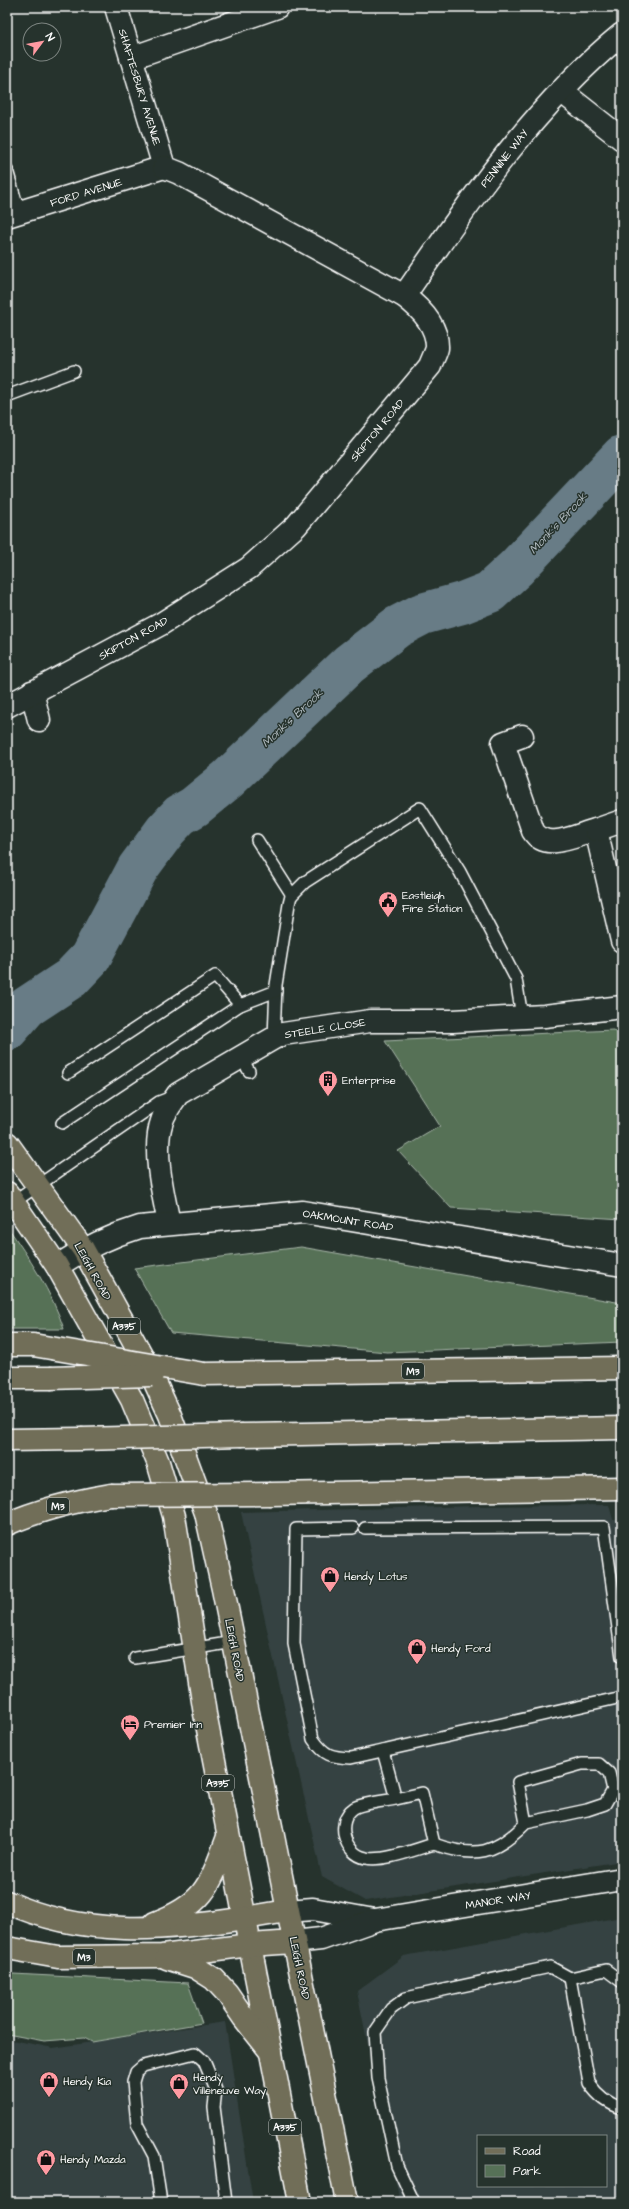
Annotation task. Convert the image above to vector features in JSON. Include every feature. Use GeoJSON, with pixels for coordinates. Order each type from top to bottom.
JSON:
{"type":"FeatureCollection","features":[{"type":"Feature","properties":{"kind":"main road","name":"LEIGH ROAD"},"geometry":{"type":"LineString","coordinates":[[7,1143],[83,1249],[147,1365],[170,1415],[206,1513],[234,1642],[347,2202]]}},
{"type":"Feature","properties":{"kind":"main road","name":"A335"},"geometry":{"type":"LineString","coordinates":[[10,1198],[57,1266],[132,1400],[158,1462],[174,1516],[193,1648],[228,1837],[300,2202]]}},
{"type":"Feature","properties":{"kind":"main road","name":"M3"},"geometry":{"type":"LineString","coordinates":[[7,1345],[33,1345],[204,1374]]}},
{"type":"Feature","properties":{"kind":"main road","name":"M3"},"geometry":{"type":"LineString","coordinates":[[7,1378],[622,1368]]}},
{"type":"Feature","properties":{"kind":"main road"},"geometry":{"type":"LineString","coordinates":[[7,1440],[622,1428]]}},
{"type":"Feature","properties":{"kind":"main road","name":"M3"},"geometry":{"type":"LineString","coordinates":[[7,1524],[34,1513],[76,1501],[111,1495],[622,1488]]}},
{"type":"Feature","properties":{"kind":"main road"},"geometry":{"type":"LineString","coordinates":[[143,1927],[175,1915],[193,1903],[207,1889],[228,1837]]}},
{"type":"Feature","properties":{"kind":"main road"},"geometry":{"type":"LineString","coordinates":[[7,1902],[63,1922],[99,1928],[201,1925],[288,1911]]}},
{"type":"Feature","properties":{"kind":"main road"},"geometry":{"type":"LineString","coordinates":[[250,1945],[294,1942]]}},
{"type":"Feature","properties":{"kind":"main road","name":"M3"},"geometry":{"type":"LineString","coordinates":[[7,1948],[58,1957],[162,1956],[250,1945]]}},
{"type":"Feature","properties":{"kind":"main road","name":"M3"},"geometry":{"type":"LineString","coordinates":[[162,1956],[195,1967],[214,1979],[227,1993],[244,2018],[271,2052]]}},
{"type":"Feature","properties":{"kind":"street","name":"SHAFTESBURY AVENUE"},"geometry":{"type":"LineString","coordinates":[[116,7],[164,167]]}},
{"type":"Feature","properties":{"kind":"street"},"geometry":{"type":"LineString","coordinates":[[131,58],[277,7]]}},
{"type":"Feature","properties":{"kind":"street","name":"PENNINE WAY"},"geometry":{"type":"LineString","coordinates":[[404,296],[462,212],[529,126],[561,91],[622,34]]}},
{"type":"Feature","properties":{"kind":"street"},"geometry":{"type":"LineString","coordinates":[[561,91],[622,138]]}},
{"type":"Feature","properties":{"kind":"street","name":"FORD AVENUE"},"geometry":{"type":"LineString","coordinates":[[13,214],[164,167]]}},
{"type":"Feature","properties":{"kind":"street","name":"SKIPTON ROAD"},"geometry":{"type":"LineString","coordinates":[[7,706],[161,624],[249,568],[296,526],[430,366],[437,348],[432,328],[423,311],[404,296],[179,173],[164,167]]}},
{"type":"Feature","properties":{"kind":"street"},"geometry":{"type":"LineString","coordinates":[[32,692],[39,720]]}},
{"type":"Feature","properties":{"kind":"street"},"geometry":{"type":"LineString","coordinates":[[522,736],[503,743],[535,835],[542,841],[552,842],[622,821]]}},
{"type":"Feature","properties":{"kind":"street"},"geometry":{"type":"LineString","coordinates":[[596,830],[622,942]]}},
{"type":"Feature","properties":{"kind":"street","name":"STEELE CLOSE"},"geometry":{"type":"LineString","coordinates":[[169,1223],[160,1163],[158,1137],[162,1120],[178,1094],[245,1064],[274,1038],[283,1034],[370,1021],[453,1021],[522,1017],[622,1006]]}},
{"type":"Feature","properties":{"kind":"street","name":"OAKMOUNT ROAD"},"geometry":{"type":"LineString","coordinates":[[57,1266],[83,1249],[115,1235],[140,1227],[169,1223],[303,1212],[622,1265]]}},
{"type":"Feature","properties":{"kind":"street","name":"MANOR WAY"},"geometry":{"type":"LineString","coordinates":[[294,1942],[321,1939],[375,1920],[622,1879]]}},
{"type":"Feature","properties":{"kind":"street","name":"MANOR WAY"},"geometry":{"type":"LineString","coordinates":[[288,1911],[313,1909],[375,1920]]}},
{"type":"Feature","properties":{"kind":"lane"},"geometry":{"type":"LineString","coordinates":[[7,170],[13,214]]}},
{"type":"Feature","properties":{"kind":"lane"},"geometry":{"type":"LineString","coordinates":[[7,396],[74,371]]}},
{"type":"Feature","properties":{"kind":"lane"},"geometry":{"type":"LineString","coordinates":[[274,1038],[276,991],[289,904],[292,895],[305,882],[420,808],[460,872],[516,979],[522,1017]]}},
{"type":"Feature","properties":{"kind":"lane"},"geometry":{"type":"LineString","coordinates":[[257,840],[292,895]]}},
{"type":"Feature","properties":{"kind":"lane"},"geometry":{"type":"LineString","coordinates":[[68,1073],[215,976],[240,1006]]}},
{"type":"Feature","properties":{"kind":"lane"},"geometry":{"type":"LineString","coordinates":[[62,1123],[240,1006],[276,991]]}},
{"type":"Feature","properties":{"kind":"lane"},"geometry":{"type":"LineString","coordinates":[[10,1198],[37,1185],[159,1102],[178,1094]]}},
{"type":"Feature","properties":{"kind":"lane"},"geometry":{"type":"LineString","coordinates":[[365,1528],[604,1527],[622,1657]]}},
{"type":"Feature","properties":{"kind":"lane"},"geometry":{"type":"LineString","coordinates":[[352,1528],[296,1529],[294,1644],[313,1739],[321,1751],[334,1757],[351,1758],[622,1697]]}},
{"type":"Feature","properties":{"kind":"lane"},"geometry":{"type":"LineString","coordinates":[[135,1658],[234,1642]]}},
{"type":"Feature","properties":{"kind":"lane"},"geometry":{"type":"LineString","coordinates":[[383,1751],[396,1799]]}},
{"type":"Feature","properties":{"kind":"lane"},"geometry":{"type":"LineString","coordinates":[[434,1844],[422,1792],[355,1807],[343,1822],[345,1840],[358,1856],[378,1859],[434,1844],[451,1850],[474,1853],[495,1848],[513,1837],[526,1823],[587,1810],[605,1804],[613,1790],[609,1773],[599,1764],[582,1764],[518,1782],[526,1823]]}},
{"type":"Feature","properties":{"kind":"lane"},"geometry":{"type":"LineString","coordinates":[[414,2202],[397,2166],[378,2078],[375,2032],[391,2009],[406,1998],[550,1967],[570,1978],[606,1970],[622,1982]]}},
{"type":"Feature","properties":{"kind":"lane"},"geometry":{"type":"LineString","coordinates":[[570,1978],[589,2083],[596,2092],[612,2105],[622,2108]]}},
{"type":"Feature","properties":{"kind":"lane"},"geometry":{"type":"LineString","coordinates":[[162,2202],[154,2156],[137,2124],[133,2082],[136,2072],[143,2066],[195,2054],[204,2061],[216,2090],[215,2114],[226,2202]]}},
{"type":"Feature","properties":{"kind":"shaded area"},"geometry":{"type":"Polygon","coordinates":[[[609,1505],[613,1520],[622,1520],[622,1861],[365,1901],[322,1877],[241,1512],[482,1506],[609,1505]]]}},
{"type":"Feature","properties":{"kind":"shaded area"},"geometry":{"type":"Polygon","coordinates":[[[622,1917],[622,2202],[400,2202],[357,1991],[404,1956],[622,1917]]]}},
{"type":"Feature","properties":{"kind":"shaded area"},"geometry":{"type":"Polygon","coordinates":[[[225,2022],[253,2202],[7,2202],[7,2039],[53,2048],[225,2022]]]}},
{"type":"Feature","properties":{"kind":"green space"},"geometry":{"type":"Polygon","coordinates":[[[613,1030],[622,1036],[622,1219],[451,1208],[398,1151],[440,1126],[385,1041],[613,1030]]]}},
{"type":"Feature","properties":{"kind":"green space"},"geometry":{"type":"Polygon","coordinates":[[[7,1226],[32,1263],[53,1302],[64,1329],[7,1329],[7,1226]]]}},
{"type":"Feature","properties":{"kind":"green space"},"geometry":{"type":"Polygon","coordinates":[[[301,1247],[622,1303],[622,1342],[387,1352],[171,1333],[134,1268],[301,1247]]]}},
{"type":"Feature","properties":{"kind":"green space"},"geometry":{"type":"Polygon","coordinates":[[[7,1971],[13,1974],[188,1983],[202,2023],[92,2042],[84,2038],[44,2041],[7,2034],[7,1971]]]}},
{"type":"Feature","properties":{"kind":"waterway","name":"Monk's Brook"},"geometry":{"type":"LineString","coordinates":[[7,1030],[27,1007],[71,978],[90,958],[138,868],[166,830],[180,815],[194,807],[228,779],[349,664],[397,627],[422,614],[462,603],[490,592],[516,568],[622,456]]}},
{"type":"Feature","properties":{"kind":"place","name":"Eastleigh Fire Station"},"geometry":{"type":"Point","coordinates":[388,918]}},
{"type":"Feature","properties":{"kind":"place","name":"Enterprise"},"geometry":{"type":"Point","coordinates":[328,1097]}},
{"type":"Feature","properties":{"kind":"place","name":"Hendy Lotus"},"geometry":{"type":"Point","coordinates":[330,1593]}},
{"type":"Feature","properties":{"kind":"place","name":"Hendy Ford"},"geometry":{"type":"Point","coordinates":[417,1665]}},
{"type":"Feature","properties":{"kind":"place","name":"Premier Inn"},"geometry":{"type":"Point","coordinates":[130,1741]}},
{"type":"Feature","properties":{"kind":"place","name":"Hendy Kia"},"geometry":{"type":"Point","coordinates":[49,2098]}},
{"type":"Feature","properties":{"kind":"place","name":"Hendy Villeneuve Way"},"geometry":{"type":"Point","coordinates":[179,2100]}},
{"type":"Feature","properties":{"kind":"place","name":"Hendy Mazda"},"geometry":{"type":"Point","coordinates":[46,2176]}}]}
